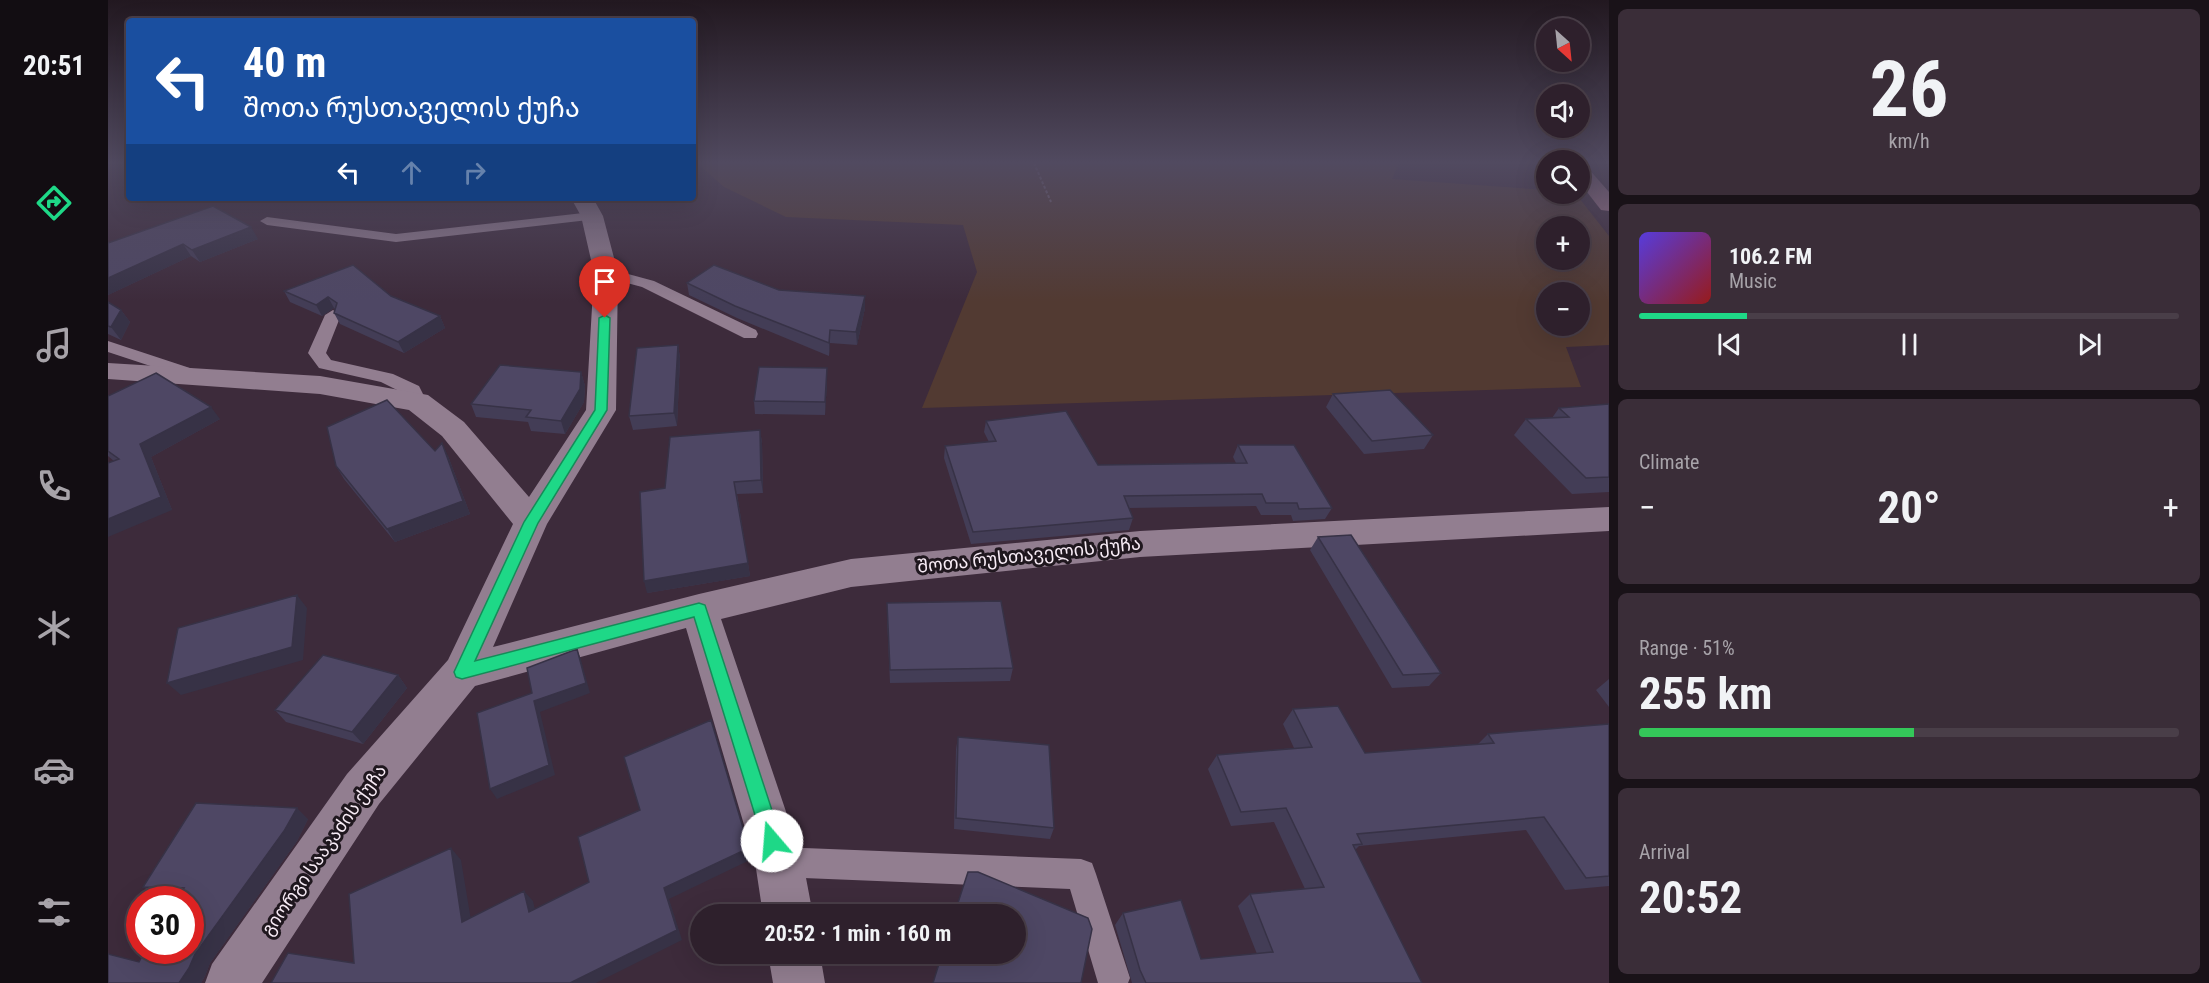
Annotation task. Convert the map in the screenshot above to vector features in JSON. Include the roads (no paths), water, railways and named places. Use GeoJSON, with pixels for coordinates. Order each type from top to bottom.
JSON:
{"type":"FeatureCollection","features":[{"type":"Feature","properties":{"kind":"street","name":"გიორგი სააკაძის ქუჩა"},"geometry":{"type":"LineString","coordinates":[[231,983],[363,789],[462,672],[531,522],[601,410],[606,273],[588,209]]}},
{"type":"Feature","properties":{"kind":"street"},"geometry":{"type":"LineString","coordinates":[[108,371],[320,385],[418,402],[453,429],[531,522]]}},
{"type":"Feature","properties":{"kind":"street","name":"შოთა რუსთაველის ქუჩა"},"geometry":{"type":"LineString","coordinates":[[462,672],[699,609],[851,573],[1140,544],[1609,519]]}},
{"type":"Feature","properties":{"kind":"street"},"geometry":{"type":"LineString","coordinates":[[699,609],[779,862],[786,904]]}},
{"type":"Feature","properties":{"kind":"street"},"geometry":{"type":"LineString","coordinates":[[796,964],[799,983]]}},
{"type":"Feature","properties":{"kind":"lane"},"geometry":{"type":"LineString","coordinates":[[267,221],[396,238],[575,209]]}},
{"type":"Feature","properties":{"kind":"lane"},"geometry":{"type":"LineString","coordinates":[[606,273],[648,284],[750,334]]}},
{"type":"Feature","properties":{"kind":"lane"},"geometry":{"type":"LineString","coordinates":[[333,315],[317,353],[325,364],[387,378],[412,390],[418,402]]}},
{"type":"Feature","properties":{"kind":"lane"},"geometry":{"type":"LineString","coordinates":[[108,346],[197,376]]}},
{"type":"Feature","properties":{"kind":"lane"},"geometry":{"type":"LineString","coordinates":[[779,862],[1081,874],[1113,978]]}}]}
